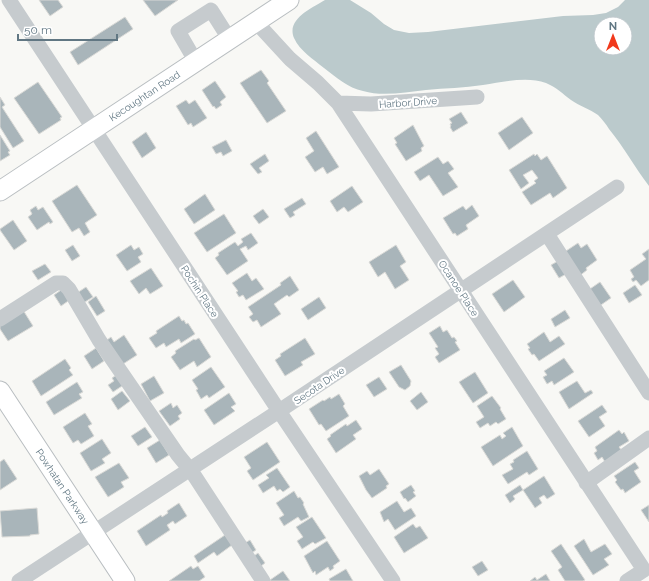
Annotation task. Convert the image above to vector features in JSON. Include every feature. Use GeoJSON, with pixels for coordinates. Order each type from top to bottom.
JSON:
{"type":"FeatureCollection","features":[{"type":"Feature","properties":{"kind":"main road","name":"Kecoughtan Road"},"geometry":{"type":"LineString","coordinates":[[0,191],[289,0]]}},
{"type":"Feature","properties":{"kind":"main road","name":"Powhatan Parkway"},"geometry":{"type":"LineString","coordinates":[[0,391],[125,581]]}},
{"type":"Feature","properties":{"kind":"street","name":"Pochin Place"},"geometry":{"type":"LineString","coordinates":[[9,0],[279,412],[393,581]]}},
{"type":"Feature","properties":{"kind":"street"},"geometry":{"type":"LineString","coordinates":[[196,62],[178,31],[208,5],[230,40]]}},
{"type":"Feature","properties":{"kind":"street","name":"Ocanoe Place"},"geometry":{"type":"LineString","coordinates":[[256,22],[290,59],[318,82],[338,103],[644,570],[627,581]]}},
{"type":"Feature","properties":{"kind":"street","name":"Harbor Drive"},"geometry":{"type":"LineString","coordinates":[[338,103],[371,104],[477,97]]}},
{"type":"Feature","properties":{"kind":"street","name":"Secota Drive"},"geometry":{"type":"LineString","coordinates":[[19,581],[279,412],[460,290],[617,187]]}},
{"type":"Feature","properties":{"kind":"street"},"geometry":{"type":"LineString","coordinates":[[547,234],[649,393]]}},
{"type":"Feature","properties":{"kind":"street"},"geometry":{"type":"LineString","coordinates":[[0,320],[56,283],[63,283],[69,289],[100,340],[169,442],[190,469],[263,581]]}},
{"type":"Feature","properties":{"kind":"street"},"geometry":{"type":"LineString","coordinates":[[586,483],[649,438]]}},
{"type":"Feature","properties":{"kind":"shaded area"},"geometry":{"type":"Polygon","coordinates":[[[325,0],[350,0],[394,30],[409,33],[563,16],[593,15],[606,13],[618,7],[625,0],[649,0],[649,186],[620,143],[598,115],[574,102],[546,83],[531,80],[515,80],[469,87],[386,94],[358,90],[347,85],[307,54],[294,38],[294,25],[297,20],[307,11],[325,0]]]}},
{"type":"Feature","properties":{"kind":"building"},"geometry":{"type":"Polygon","coordinates":[[[39,0],[58,0],[63,7],[50,16],[39,0]]]}},
{"type":"Feature","properties":{"kind":"building"},"geometry":{"type":"Polygon","coordinates":[[[143,0],[178,0],[155,16],[143,0]]]}},
{"type":"Feature","properties":{"kind":"building"},"geometry":{"type":"Polygon","coordinates":[[[125,17],[133,29],[78,65],[70,52],[125,17]]]}},
{"type":"Feature","properties":{"kind":"building"},"geometry":{"type":"Polygon","coordinates":[[[261,70],[269,81],[267,83],[286,111],[267,123],[240,83],[261,70]]]}},
{"type":"Feature","properties":{"kind":"building"},"geometry":{"type":"Polygon","coordinates":[[[215,81],[226,97],[220,102],[222,105],[216,109],[214,106],[213,107],[202,90],[215,81]]]}},
{"type":"Feature","properties":{"kind":"building"},"geometry":{"type":"Polygon","coordinates":[[[38,82],[62,117],[60,118],[61,120],[39,134],[14,98],[38,82]]]}},
{"type":"Feature","properties":{"kind":"building"},"geometry":{"type":"Polygon","coordinates":[[[0,97],[5,105],[2,107],[24,141],[13,148],[0,127],[0,97]]]}},
{"type":"Feature","properties":{"kind":"building"},"geometry":{"type":"Polygon","coordinates":[[[186,100],[189,104],[195,100],[207,118],[193,127],[191,123],[188,125],[176,106],[186,100]]]}},
{"type":"Feature","properties":{"kind":"building"},"geometry":{"type":"Polygon","coordinates":[[[461,112],[468,123],[453,132],[450,127],[450,124],[452,123],[449,119],[461,112]]]}},
{"type":"Feature","properties":{"kind":"building"},"geometry":{"type":"Polygon","coordinates":[[[522,117],[533,133],[509,150],[498,133],[522,117]]]}},
{"type":"Feature","properties":{"kind":"building"},"geometry":{"type":"Polygon","coordinates":[[[413,125],[424,146],[421,148],[422,151],[406,161],[395,144],[397,143],[394,138],[413,125]]]}},
{"type":"Feature","properties":{"kind":"building"},"geometry":{"type":"Polygon","coordinates":[[[316,131],[339,167],[327,174],[323,167],[315,172],[305,157],[314,151],[306,138],[316,131]]]}},
{"type":"Feature","properties":{"kind":"building"},"geometry":{"type":"Polygon","coordinates":[[[146,132],[156,148],[142,158],[132,142],[146,132]]]}},
{"type":"Feature","properties":{"kind":"building"},"geometry":{"type":"Polygon","coordinates":[[[0,135],[10,151],[8,152],[10,155],[0,161],[0,135]]]}},
{"type":"Feature","properties":{"kind":"building"},"geometry":{"type":"Polygon","coordinates":[[[226,140],[232,151],[223,156],[221,152],[216,154],[212,147],[226,140]]]}},
{"type":"Feature","properties":{"kind":"building"},"geometry":{"type":"Polygon","coordinates":[[[265,154],[269,161],[259,168],[262,172],[258,174],[250,164],[265,154]]]}},
{"type":"Feature","properties":{"kind":"building"},"geometry":{"type":"Polygon","coordinates":[[[534,154],[535,156],[537,154],[541,160],[547,156],[567,188],[553,198],[550,193],[531,205],[522,192],[536,183],[534,181],[538,178],[532,170],[523,175],[529,183],[521,189],[509,170],[534,154]]]}},
{"type":"Feature","properties":{"kind":"building"},"geometry":{"type":"Polygon","coordinates":[[[438,157],[443,164],[448,161],[454,169],[448,173],[458,187],[443,196],[429,175],[420,181],[414,172],[438,157]]]}},
{"type":"Feature","properties":{"kind":"building"},"geometry":{"type":"Polygon","coordinates":[[[77,185],[97,215],[85,223],[90,232],[84,236],[79,228],[72,232],[52,201],[77,185]]]}},
{"type":"Feature","properties":{"kind":"building"},"geometry":{"type":"Polygon","coordinates":[[[352,186],[363,202],[348,212],[344,207],[337,212],[330,201],[352,186]]]}},
{"type":"Feature","properties":{"kind":"building"},"geometry":{"type":"Polygon","coordinates":[[[205,194],[215,210],[194,224],[184,209],[205,194]]]}},
{"type":"Feature","properties":{"kind":"building"},"geometry":{"type":"Polygon","coordinates":[[[302,198],[306,204],[293,212],[295,215],[290,218],[284,209],[302,198]]]}},
{"type":"Feature","properties":{"kind":"building"},"geometry":{"type":"Polygon","coordinates":[[[472,205],[479,216],[466,225],[468,229],[457,236],[455,233],[453,234],[443,218],[463,206],[466,210],[472,205]]]}},
{"type":"Feature","properties":{"kind":"building"},"geometry":{"type":"Polygon","coordinates":[[[36,206],[38,210],[43,207],[53,222],[50,224],[49,222],[37,230],[28,217],[32,214],[30,210],[36,206]]]}},
{"type":"Feature","properties":{"kind":"building"},"geometry":{"type":"Polygon","coordinates":[[[263,209],[269,217],[259,224],[253,216],[263,209]]]}},
{"type":"Feature","properties":{"kind":"building"},"geometry":{"type":"Polygon","coordinates":[[[224,214],[236,233],[207,252],[194,233],[224,214]]]}},
{"type":"Feature","properties":{"kind":"building"},"geometry":{"type":"Polygon","coordinates":[[[13,220],[27,241],[14,250],[0,230],[13,220]]]}},
{"type":"Feature","properties":{"kind":"building"},"geometry":{"type":"Polygon","coordinates":[[[251,233],[258,243],[248,250],[246,246],[240,249],[248,261],[227,275],[215,258],[219,255],[218,253],[235,242],[238,246],[243,242],[241,239],[251,233]]]}},
{"type":"Feature","properties":{"kind":"building"},"geometry":{"type":"Polygon","coordinates":[[[578,243],[581,248],[587,244],[597,260],[586,268],[587,270],[578,277],[563,253],[578,243]]]}},
{"type":"Feature","properties":{"kind":"building"},"geometry":{"type":"Polygon","coordinates":[[[73,245],[80,256],[72,261],[65,250],[73,245]]]}},
{"type":"Feature","properties":{"kind":"building"},"geometry":{"type":"Polygon","coordinates":[[[131,245],[134,250],[139,247],[143,254],[138,257],[141,262],[127,271],[116,255],[131,245]]]}},
{"type":"Feature","properties":{"kind":"building"},"geometry":{"type":"Polygon","coordinates":[[[396,245],[406,262],[400,266],[409,280],[395,289],[385,272],[378,277],[369,262],[396,245]]]}},
{"type":"Feature","properties":{"kind":"building"},"geometry":{"type":"Polygon","coordinates":[[[649,249],[649,280],[641,286],[636,280],[633,282],[631,279],[634,277],[630,270],[646,259],[642,254],[649,249]]]}},
{"type":"Feature","properties":{"kind":"building"},"geometry":{"type":"Polygon","coordinates":[[[558,261],[566,274],[559,278],[551,265],[558,261]]]}},
{"type":"Feature","properties":{"kind":"building"},"geometry":{"type":"Polygon","coordinates":[[[45,264],[51,272],[38,280],[32,271],[45,264]]]}},
{"type":"Feature","properties":{"kind":"building"},"geometry":{"type":"Polygon","coordinates":[[[151,268],[163,286],[150,294],[146,288],[139,294],[130,281],[151,268]]]}},
{"type":"Feature","properties":{"kind":"building"},"geometry":{"type":"Polygon","coordinates":[[[247,273],[252,281],[256,278],[264,289],[246,300],[243,295],[239,297],[236,292],[238,291],[232,283],[247,273]]]}},
{"type":"Feature","properties":{"kind":"building"},"geometry":{"type":"Polygon","coordinates":[[[290,276],[299,290],[289,297],[287,295],[274,304],[281,314],[261,327],[257,320],[253,322],[249,317],[253,314],[248,307],[281,285],[280,283],[290,276]]]}},
{"type":"Feature","properties":{"kind":"building"},"geometry":{"type":"Polygon","coordinates":[[[513,280],[525,297],[504,312],[492,294],[513,280]]]}},
{"type":"Feature","properties":{"kind":"building"},"geometry":{"type":"Polygon","coordinates":[[[600,282],[611,298],[598,307],[587,291],[600,282]]]}},
{"type":"Feature","properties":{"kind":"building"},"geometry":{"type":"Polygon","coordinates":[[[635,285],[642,295],[629,303],[623,293],[635,285]]]}},
{"type":"Feature","properties":{"kind":"building"},"geometry":{"type":"Polygon","coordinates":[[[86,287],[93,297],[80,305],[74,295],[86,287]]]}},
{"type":"Feature","properties":{"kind":"building"},"geometry":{"type":"Polygon","coordinates":[[[64,288],[71,299],[61,306],[54,295],[64,288]]]}},
{"type":"Feature","properties":{"kind":"building"},"geometry":{"type":"Polygon","coordinates":[[[96,296],[105,311],[97,316],[88,302],[96,296]]]}},
{"type":"Feature","properties":{"kind":"building"},"geometry":{"type":"Polygon","coordinates":[[[319,297],[326,308],[308,320],[301,309],[319,297]]]}},
{"type":"Feature","properties":{"kind":"building"},"geometry":{"type":"Polygon","coordinates":[[[23,310],[33,326],[8,341],[0,329],[0,325],[23,310]]]}},
{"type":"Feature","properties":{"kind":"building"},"geometry":{"type":"Polygon","coordinates":[[[565,310],[570,318],[555,327],[551,319],[565,310]]]}},
{"type":"Feature","properties":{"kind":"building"},"geometry":{"type":"Polygon","coordinates":[[[179,316],[182,321],[184,320],[186,324],[188,323],[195,334],[181,343],[179,339],[166,347],[164,343],[156,348],[149,338],[157,333],[156,331],[179,316]]]}},
{"type":"Feature","properties":{"kind":"building"},"geometry":{"type":"Polygon","coordinates":[[[440,326],[443,332],[447,330],[452,338],[454,337],[460,350],[439,363],[435,357],[439,354],[435,348],[438,347],[429,333],[440,326]]]}},
{"type":"Feature","properties":{"kind":"building"},"geometry":{"type":"Polygon","coordinates":[[[544,332],[550,342],[559,336],[565,344],[539,361],[534,354],[532,355],[527,344],[544,332]]]}},
{"type":"Feature","properties":{"kind":"building"},"geometry":{"type":"Polygon","coordinates":[[[124,335],[137,355],[123,364],[107,340],[111,337],[114,342],[124,335]]]}},
{"type":"Feature","properties":{"kind":"building"},"geometry":{"type":"Polygon","coordinates":[[[199,338],[211,357],[197,367],[194,361],[180,370],[171,357],[176,353],[175,351],[194,339],[199,338]]]}},
{"type":"Feature","properties":{"kind":"building"},"geometry":{"type":"Polygon","coordinates":[[[305,338],[315,354],[301,362],[303,365],[285,376],[275,360],[281,356],[280,354],[305,338]]]}},
{"type":"Feature","properties":{"kind":"building"},"geometry":{"type":"Polygon","coordinates":[[[96,348],[104,361],[92,369],[84,356],[96,348]]]}},
{"type":"Feature","properties":{"kind":"building"},"geometry":{"type":"Polygon","coordinates":[[[564,358],[574,372],[554,385],[552,381],[547,384],[543,377],[547,375],[544,371],[564,358]]]}},
{"type":"Feature","properties":{"kind":"building"},"geometry":{"type":"Polygon","coordinates":[[[65,359],[71,368],[69,370],[73,375],[41,396],[32,381],[65,359]]]}},
{"type":"Feature","properties":{"kind":"building"},"geometry":{"type":"Polygon","coordinates":[[[401,365],[411,381],[410,386],[405,390],[399,387],[389,372],[401,365]]]}},
{"type":"Feature","properties":{"kind":"building"},"geometry":{"type":"Polygon","coordinates":[[[211,367],[225,387],[209,398],[207,395],[201,399],[196,390],[198,389],[192,380],[211,367]]]}},
{"type":"Feature","properties":{"kind":"building"},"geometry":{"type":"Polygon","coordinates":[[[475,372],[488,393],[473,403],[459,382],[475,372]]]}},
{"type":"Feature","properties":{"kind":"building"},"geometry":{"type":"Polygon","coordinates":[[[118,374],[125,384],[113,392],[108,385],[114,381],[112,378],[118,374]]]}},
{"type":"Feature","properties":{"kind":"building"},"geometry":{"type":"Polygon","coordinates":[[[154,376],[164,393],[150,401],[141,384],[154,376]]]}},
{"type":"Feature","properties":{"kind":"building"},"geometry":{"type":"Polygon","coordinates":[[[379,377],[387,389],[374,397],[366,385],[379,377]]]}},
{"type":"Feature","properties":{"kind":"building"},"geometry":{"type":"Polygon","coordinates":[[[577,381],[585,393],[591,390],[593,393],[569,409],[559,392],[577,381]]]}},
{"type":"Feature","properties":{"kind":"building"},"geometry":{"type":"Polygon","coordinates":[[[77,382],[83,392],[79,394],[82,398],[54,415],[46,402],[77,382]]]}},
{"type":"Feature","properties":{"kind":"building"},"geometry":{"type":"Polygon","coordinates":[[[122,391],[130,401],[118,410],[111,399],[122,391]]]}},
{"type":"Feature","properties":{"kind":"building"},"geometry":{"type":"Polygon","coordinates":[[[421,392],[428,402],[417,410],[410,401],[421,392]]]}},
{"type":"Feature","properties":{"kind":"building"},"geometry":{"type":"Polygon","coordinates":[[[229,393],[236,404],[231,407],[235,411],[214,425],[204,410],[229,393]]]}},
{"type":"Feature","properties":{"kind":"building"},"geometry":{"type":"Polygon","coordinates":[[[339,394],[345,404],[343,406],[349,416],[326,431],[321,424],[319,425],[309,409],[323,400],[324,401],[330,397],[331,399],[339,394]]]}},
{"type":"Feature","properties":{"kind":"building"},"geometry":{"type":"Polygon","coordinates":[[[492,396],[501,408],[500,409],[506,419],[498,424],[496,422],[490,426],[488,423],[480,428],[476,422],[484,417],[477,406],[492,396]]]}},
{"type":"Feature","properties":{"kind":"building"},"geometry":{"type":"Polygon","coordinates":[[[171,403],[173,408],[177,405],[182,413],[178,416],[180,419],[170,426],[159,411],[171,403]]]}},
{"type":"Feature","properties":{"kind":"building"},"geometry":{"type":"Polygon","coordinates":[[[602,405],[607,412],[599,417],[605,426],[589,437],[578,421],[602,405]]]}},
{"type":"Feature","properties":{"kind":"building"},"geometry":{"type":"Polygon","coordinates":[[[85,413],[92,424],[88,426],[94,436],[81,444],[78,440],[73,443],[63,427],[85,413]]]}},
{"type":"Feature","properties":{"kind":"building"},"geometry":{"type":"Polygon","coordinates":[[[356,420],[362,429],[353,435],[356,439],[336,453],[327,439],[331,436],[330,435],[346,424],[347,426],[356,420]]]}},
{"type":"Feature","properties":{"kind":"building"},"geometry":{"type":"Polygon","coordinates":[[[145,427],[152,437],[138,446],[131,436],[145,427]]]}},
{"type":"Feature","properties":{"kind":"building"},"geometry":{"type":"Polygon","coordinates":[[[512,427],[523,446],[493,466],[481,447],[500,435],[502,439],[506,436],[503,433],[512,427]]]}},
{"type":"Feature","properties":{"kind":"building"},"geometry":{"type":"Polygon","coordinates":[[[619,430],[622,434],[624,432],[629,441],[619,447],[622,451],[605,462],[602,457],[598,460],[594,453],[597,451],[595,447],[619,430]]]}},
{"type":"Feature","properties":{"kind":"building"},"geometry":{"type":"Polygon","coordinates":[[[102,439],[111,453],[102,459],[105,463],[91,471],[80,453],[102,439]]]}},
{"type":"Feature","properties":{"kind":"building"},"geometry":{"type":"Polygon","coordinates":[[[160,440],[169,455],[156,463],[147,448],[160,440]]]}},
{"type":"Feature","properties":{"kind":"building"},"geometry":{"type":"Polygon","coordinates":[[[267,442],[280,462],[253,480],[247,471],[251,468],[244,457],[267,442]]]}},
{"type":"Feature","properties":{"kind":"building"},"geometry":{"type":"Polygon","coordinates":[[[527,451],[538,469],[529,475],[527,472],[508,484],[502,475],[513,469],[510,464],[514,462],[513,460],[527,451]]]}},
{"type":"Feature","properties":{"kind":"building"},"geometry":{"type":"Polygon","coordinates":[[[4,459],[17,479],[0,490],[0,462],[4,459]]]}},
{"type":"Feature","properties":{"kind":"building"},"geometry":{"type":"Polygon","coordinates":[[[635,462],[639,468],[634,471],[641,482],[625,493],[623,489],[621,490],[615,482],[617,480],[614,476],[635,462]]]}},
{"type":"Feature","properties":{"kind":"building"},"geometry":{"type":"Polygon","coordinates":[[[119,463],[129,478],[121,482],[124,487],[108,497],[95,477],[119,463]]]}},
{"type":"Feature","properties":{"kind":"building"},"geometry":{"type":"Polygon","coordinates":[[[277,468],[290,487],[283,492],[280,489],[277,491],[274,486],[263,493],[258,485],[269,478],[266,475],[277,468]]]}},
{"type":"Feature","properties":{"kind":"building"},"geometry":{"type":"Polygon","coordinates":[[[379,469],[389,484],[386,486],[387,488],[372,498],[359,476],[367,471],[370,475],[379,469]]]}},
{"type":"Feature","properties":{"kind":"building"},"geometry":{"type":"Polygon","coordinates":[[[544,476],[555,494],[547,499],[544,495],[539,498],[542,503],[535,508],[523,490],[544,476]]]}},
{"type":"Feature","properties":{"kind":"building"},"geometry":{"type":"Polygon","coordinates":[[[411,485],[416,496],[408,502],[405,498],[404,499],[400,492],[411,485]]]}},
{"type":"Feature","properties":{"kind":"building"},"geometry":{"type":"Polygon","coordinates":[[[520,485],[523,490],[513,496],[515,499],[510,503],[505,495],[520,485]]]}},
{"type":"Feature","properties":{"kind":"building"},"geometry":{"type":"Polygon","coordinates":[[[294,491],[298,498],[300,497],[304,503],[303,504],[309,517],[301,521],[298,517],[284,526],[279,518],[284,515],[276,503],[294,491]]]}},
{"type":"Feature","properties":{"kind":"building"},"geometry":{"type":"Polygon","coordinates":[[[397,501],[404,512],[411,508],[416,516],[395,530],[388,519],[384,522],[380,512],[397,501]]]}},
{"type":"Feature","properties":{"kind":"building"},"geometry":{"type":"Polygon","coordinates":[[[179,503],[187,516],[175,524],[173,521],[167,525],[170,530],[146,546],[137,531],[161,515],[162,517],[168,513],[167,511],[179,503]]]}},
{"type":"Feature","properties":{"kind":"building"},"geometry":{"type":"Polygon","coordinates":[[[649,505],[649,522],[641,510],[649,505]]]}},
{"type":"Feature","properties":{"kind":"building"},"geometry":{"type":"Polygon","coordinates":[[[37,508],[39,534],[30,536],[2,537],[0,511],[37,508]]]}},
{"type":"Feature","properties":{"kind":"building"},"geometry":{"type":"Polygon","coordinates":[[[312,517],[326,538],[315,544],[313,542],[302,549],[297,541],[303,537],[296,527],[312,517]]]}},
{"type":"Feature","properties":{"kind":"building"},"geometry":{"type":"Polygon","coordinates":[[[413,524],[416,528],[420,526],[428,538],[404,553],[394,537],[413,524]]]}},
{"type":"Feature","properties":{"kind":"building"},"geometry":{"type":"Polygon","coordinates":[[[225,535],[232,545],[217,556],[214,552],[198,563],[194,556],[225,535]]]}},
{"type":"Feature","properties":{"kind":"building"},"geometry":{"type":"Polygon","coordinates":[[[584,539],[591,552],[605,544],[612,554],[604,559],[609,565],[593,575],[574,546],[584,539]]]}},
{"type":"Feature","properties":{"kind":"building"},"geometry":{"type":"Polygon","coordinates":[[[250,540],[256,550],[247,556],[240,546],[250,540]]]}},
{"type":"Feature","properties":{"kind":"building"},"geometry":{"type":"Polygon","coordinates":[[[327,541],[340,561],[333,566],[334,568],[330,571],[328,567],[316,575],[315,571],[313,573],[304,556],[327,541]]]}},
{"type":"Feature","properties":{"kind":"building"},"geometry":{"type":"Polygon","coordinates":[[[561,544],[585,580],[565,581],[558,570],[562,567],[551,551],[561,544]]]}},
{"type":"Feature","properties":{"kind":"building"},"geometry":{"type":"Polygon","coordinates":[[[258,553],[265,563],[257,569],[250,559],[258,553]]]}},
{"type":"Feature","properties":{"kind":"building"},"geometry":{"type":"Polygon","coordinates":[[[482,561],[488,570],[478,576],[472,567],[482,561]]]}},
{"type":"Feature","properties":{"kind":"building"},"geometry":{"type":"Polygon","coordinates":[[[191,566],[193,569],[198,566],[205,577],[199,581],[169,581],[191,566]]]}},
{"type":"Feature","properties":{"kind":"building"},"geometry":{"type":"Polygon","coordinates":[[[346,569],[353,581],[330,581],[329,579],[346,569]]]}},
{"type":"Feature","properties":{"kind":"building"},"geometry":{"type":"Polygon","coordinates":[[[283,571],[290,581],[270,580],[283,571]]]}},
{"type":"Feature","properties":{"kind":"building"},"geometry":{"type":"Polygon","coordinates":[[[546,574],[550,581],[530,581],[535,577],[537,580],[546,574]]]}}]}
